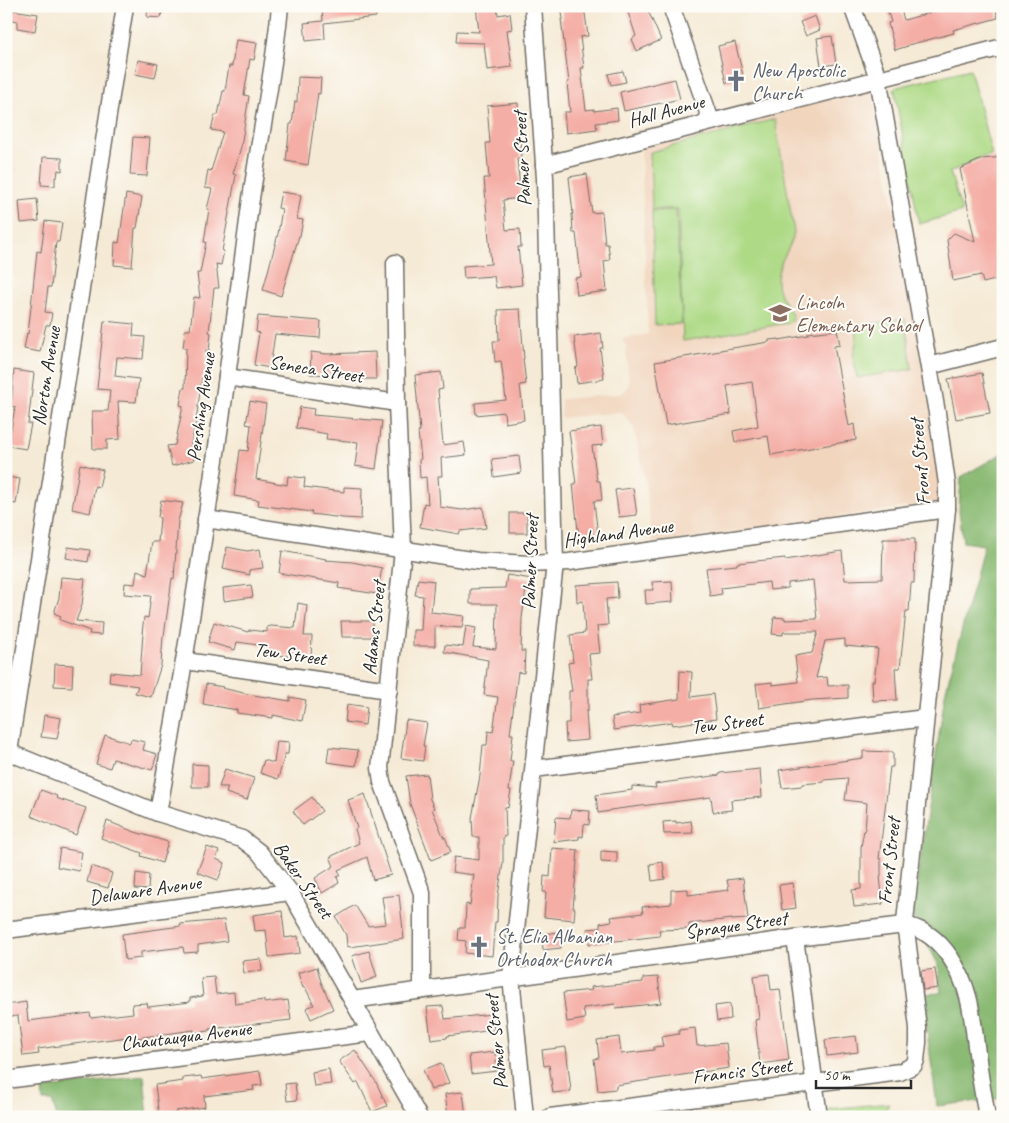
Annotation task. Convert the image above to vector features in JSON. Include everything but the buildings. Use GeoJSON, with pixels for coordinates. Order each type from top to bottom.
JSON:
{"type":"FeatureCollection","features":[{"type":"Feature","properties":{"kind":"street","name":"Norton Avenue"},"geometry":{"type":"LineString","coordinates":[[8,752],[125,6]]}},
{"type":"Feature","properties":{"kind":"street","name":"Pershing Avenue"},"geometry":{"type":"LineString","coordinates":[[158,812],[185,661],[228,377],[254,176],[280,6]]}},
{"type":"Feature","properties":{"kind":"street","name":"Palmer Street"},"geometry":{"type":"LineString","coordinates":[[526,1117],[511,977],[555,563],[544,165],[533,6]]}},
{"type":"Feature","properties":{"kind":"street"},"geometry":{"type":"LineString","coordinates":[[671,6],[711,121]]}},
{"type":"Feature","properties":{"kind":"street","name":"Front Street"},"geometry":{"type":"LineString","coordinates":[[852,6],[878,78],[943,446],[947,484],[947,509],[905,924]]}},
{"type":"Feature","properties":{"kind":"street","name":"Hall Avenue"},"geometry":{"type":"LineString","coordinates":[[544,165],[1003,47]]}},
{"type":"Feature","properties":{"kind":"street","name":"Adams Street"},"geometry":{"type":"LineString","coordinates":[[395,263],[397,403],[403,550],[380,768],[382,782],[422,894],[422,990]]}},
{"type":"Feature","properties":{"kind":"street"},"geometry":{"type":"LineString","coordinates":[[929,366],[1003,347]]}},
{"type":"Feature","properties":{"kind":"street","name":"Seneca Street"},"geometry":{"type":"LineString","coordinates":[[228,377],[397,403]]}},
{"type":"Feature","properties":{"kind":"street","name":"Highland Avenue"},"geometry":{"type":"LineString","coordinates":[[206,519],[477,561],[529,564],[555,563],[947,509]]}},
{"type":"Feature","properties":{"kind":"street","name":"Tew Street"},"geometry":{"type":"LineString","coordinates":[[185,661],[389,690]]}},
{"type":"Feature","properties":{"kind":"street","name":"Tew Street"},"geometry":{"type":"LineString","coordinates":[[534,769],[925,718]]}},
{"type":"Feature","properties":{"kind":"street","name":"Baker Street"},"geometry":{"type":"LineString","coordinates":[[8,752],[158,812],[246,842],[259,852],[290,892],[419,1117]]}},
{"type":"Feature","properties":{"kind":"street","name":"Delaware Avenue"},"geometry":{"type":"LineString","coordinates":[[6,930],[290,892]]}},
{"type":"Feature","properties":{"kind":"street","name":"Sprague Street"},"geometry":{"type":"LineString","coordinates":[[352,1000],[905,924],[931,935],[946,950],[961,973],[968,992],[987,1117]]}},
{"type":"Feature","properties":{"kind":"street","name":"Francis Street"},"geometry":{"type":"LineString","coordinates":[[550,1117],[900,1072],[914,1065],[917,1055],[918,1028],[905,924]]}},
{"type":"Feature","properties":{"kind":"street"},"geometry":{"type":"LineString","coordinates":[[795,938],[819,1117]]}},
{"type":"Feature","properties":{"kind":"street","name":"Chautauqua Avenue"},"geometry":{"type":"LineString","coordinates":[[6,1080],[370,1033]]}},
{"type":"Feature","properties":{"kind":"shaded area","name":"Lincoln Elementary School"},"geometry":{"type":"Polygon","coordinates":[[[869,88],[872,90],[938,451],[941,502],[653,544],[645,481],[634,428],[622,412],[561,418],[561,399],[620,394],[625,391],[629,384],[626,346],[622,339],[648,334],[641,147],[869,88]]]}},
{"type":"Feature","properties":{"kind":"green space"},"geometry":{"type":"Polygon","coordinates":[[[970,69],[992,155],[979,158],[950,172],[962,212],[919,224],[894,88],[970,69]]]}},
{"type":"Feature","properties":{"kind":"green space"},"geometry":{"type":"Polygon","coordinates":[[[775,119],[794,232],[779,269],[777,284],[793,320],[787,323],[683,341],[678,209],[652,209],[650,152],[775,119]]]}},
{"type":"Feature","properties":{"kind":"green space"},"geometry":{"type":"Polygon","coordinates":[[[676,210],[682,324],[655,325],[652,211],[676,210]]]}},
{"type":"Feature","properties":{"kind":"green space"},"geometry":{"type":"Polygon","coordinates":[[[905,318],[912,369],[857,378],[853,357],[857,338],[856,326],[905,318]]]}},
{"type":"Feature","properties":{"kind":"green space"},"geometry":{"type":"Polygon","coordinates":[[[1003,453],[1003,1098],[937,1106],[922,994],[941,993],[938,964],[912,915],[945,694],[984,545],[963,542],[959,510],[961,477],[1003,453]]]}},
{"type":"Feature","properties":{"kind":"green space"},"geometry":{"type":"Polygon","coordinates":[[[144,1076],[148,1117],[57,1117],[52,1101],[43,1101],[42,1089],[144,1076]]]}},
{"type":"Feature","properties":{"kind":"green space"},"geometry":{"type":"Polygon","coordinates":[[[889,1103],[887,1108],[878,1117],[830,1117],[829,1109],[889,1103]]]}},
{"type":"Feature","properties":{"kind":"place","name":"New Apostolic Church"},"geometry":{"type":"Point","coordinates":[736,81]}},
{"type":"Feature","properties":{"kind":"place","name":"Lincoln Elementary School"},"geometry":{"type":"Point","coordinates":[780,313]}},
{"type":"Feature","properties":{"kind":"place","name":"St. Elia Albanian Orthodox Church"},"geometry":{"type":"Point","coordinates":[479,947]}}]}
